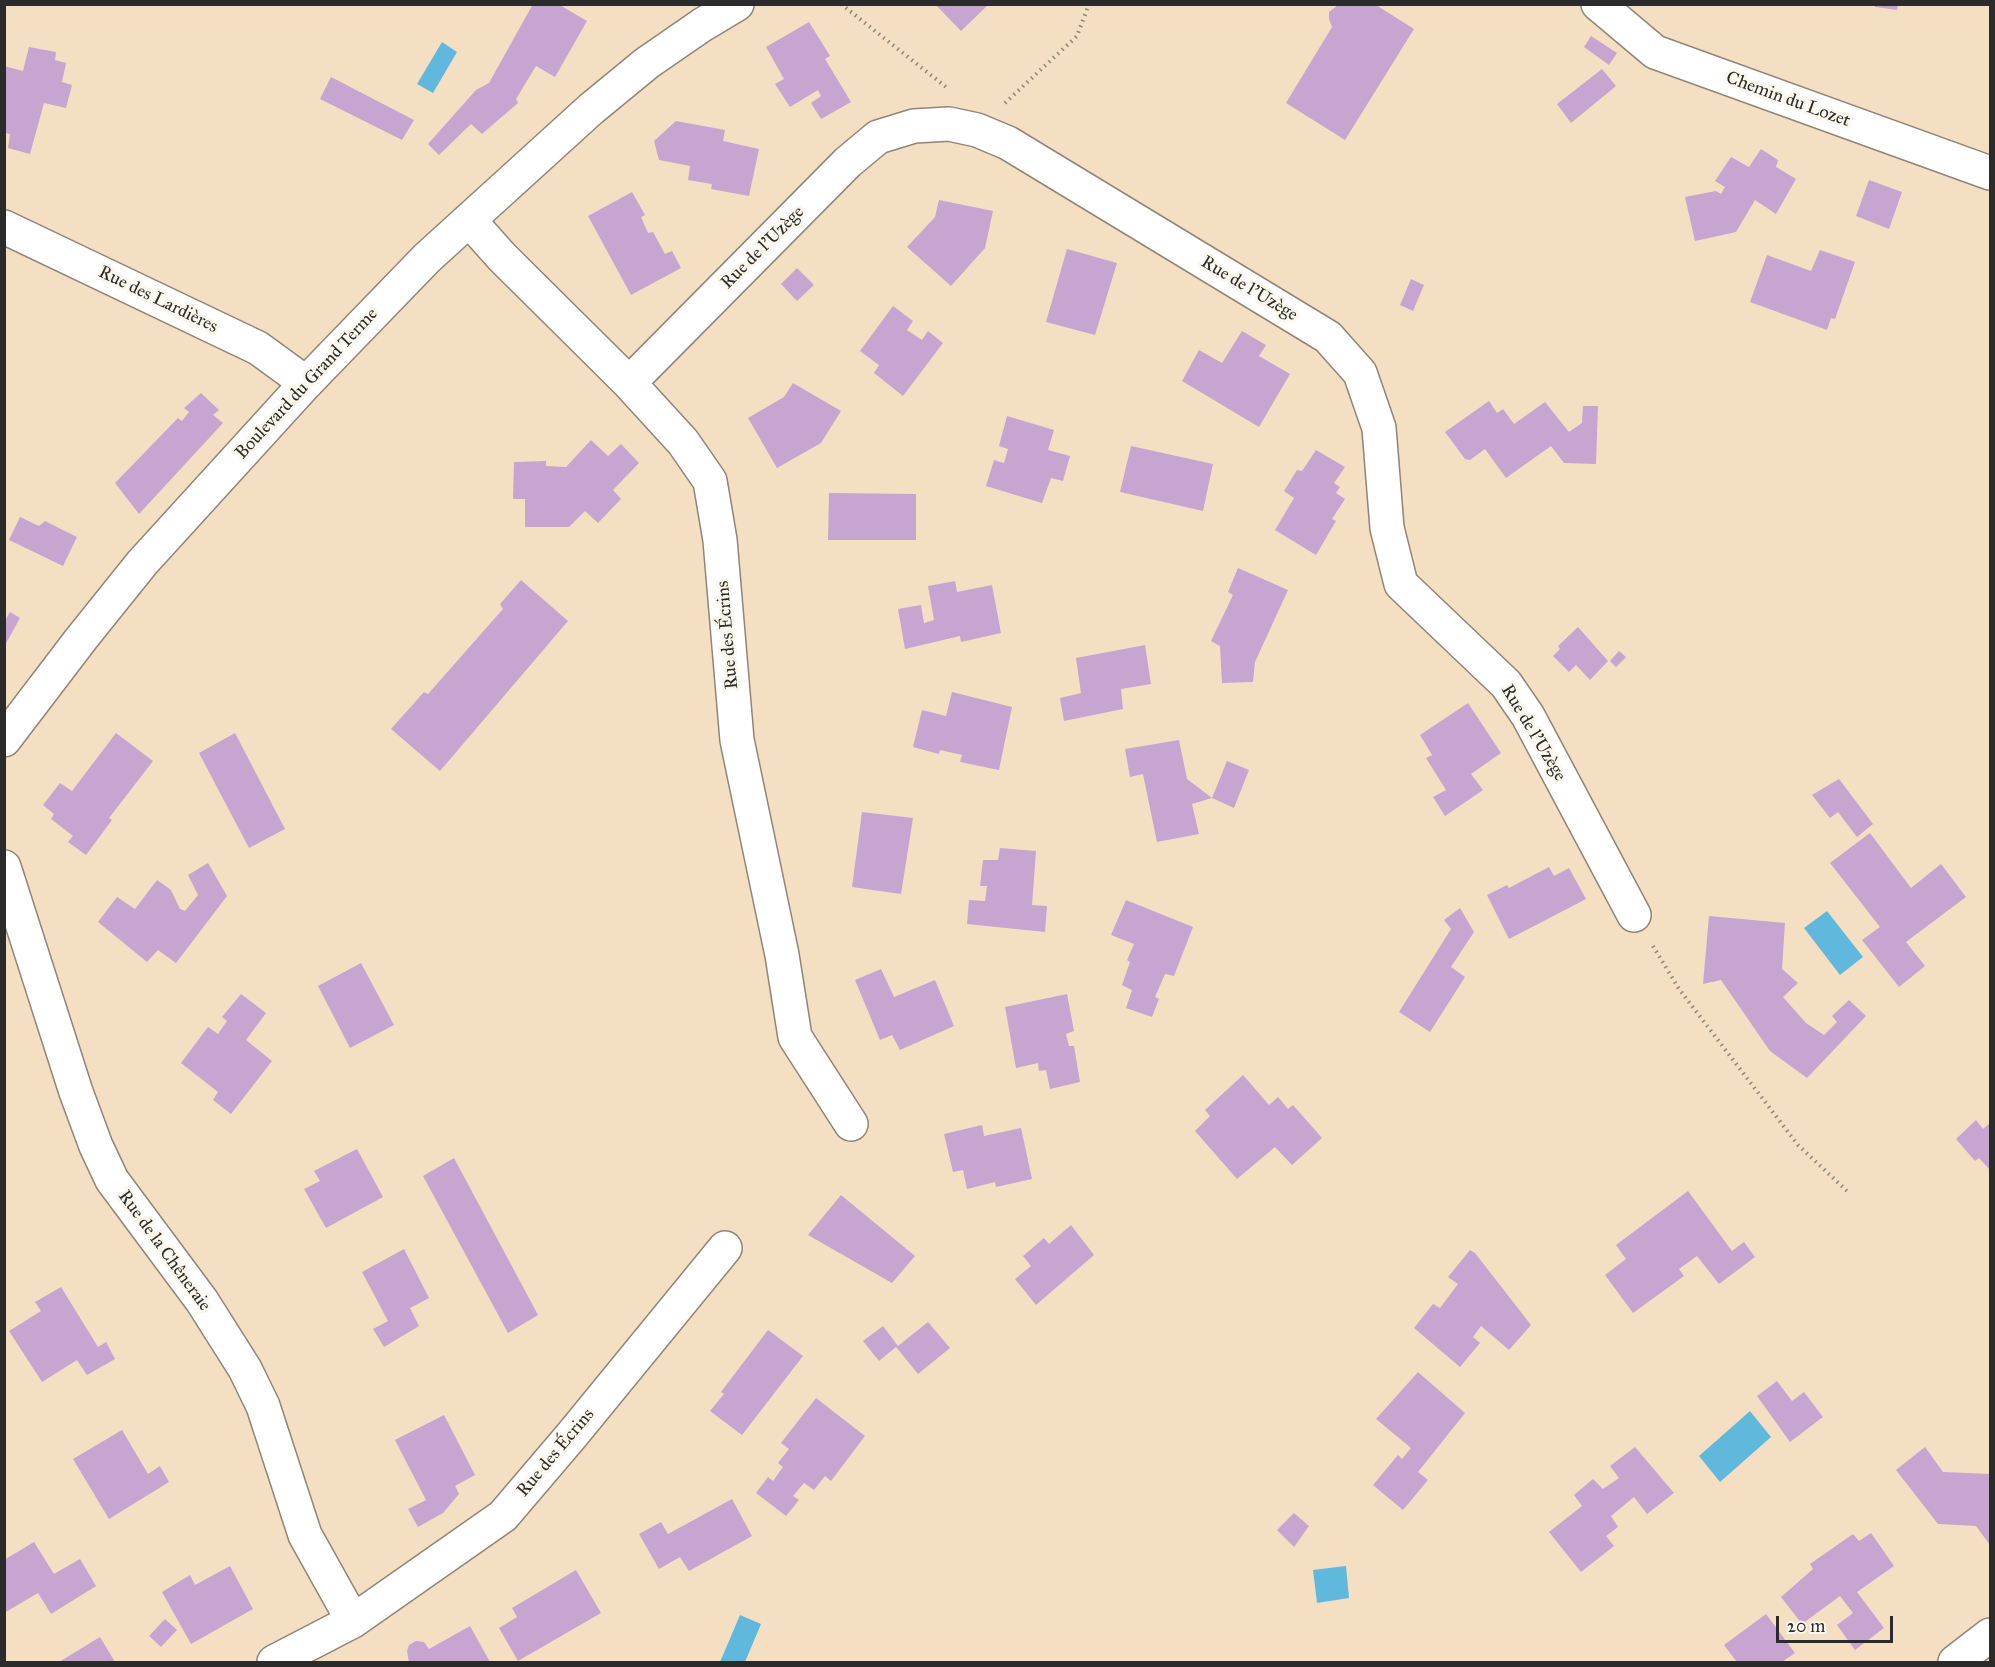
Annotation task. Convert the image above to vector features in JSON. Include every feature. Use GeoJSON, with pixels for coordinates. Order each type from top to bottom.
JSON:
{"type":"FeatureCollection","features":[{"type":"Feature","properties":{"kind":"street","name":"Boulevard du Grand Terme"},"geometry":{"type":"LineString","coordinates":[[647,63],[705,4]]}},
{"type":"Feature","properties":{"kind":"street","name":"Boulevard du Grand Terme"},"geometry":{"type":"LineString","coordinates":[[4,740],[142,563],[306,383],[419,266],[591,109],[647,63],[737,4]]}},
{"type":"Feature","properties":{"kind":"street","name":"Chemin du Lozet"},"geometry":{"type":"LineString","coordinates":[[1598,4],[1655,52],[1990,173]]}},
{"type":"Feature","properties":{"kind":"street","name":"Rue de l'Uzège"},"geometry":{"type":"LineString","coordinates":[[629,383],[848,162],[878,137],[914,126],[949,124],[977,130],[1008,143],[1328,336],[1360,373],[1379,428],[1387,528],[1401,584],[1506,684],[1528,716],[1634,915]]}},
{"type":"Feature","properties":{"kind":"street","name":"Rue des Écrins"},"geometry":{"type":"LineString","coordinates":[[468,220],[538,294],[629,383],[683,442],[710,481],[720,540],[737,740],[782,955],[795,1037],[851,1124]]}},
{"type":"Feature","properties":{"kind":"street","name":"Rue des Lardières"},"geometry":{"type":"LineString","coordinates":[[4,227],[258,348],[306,383]]}},
{"type":"Feature","properties":{"kind":"street","name":"Rue de la Chêneraie"},"geometry":{"type":"LineString","coordinates":[[4,867],[76,1092],[96,1146],[112,1180],[202,1301],[245,1369],[263,1406],[305,1535],[353,1621]]}},
{"type":"Feature","properties":{"kind":"street","name":"Rue des Écrins"},"geometry":{"type":"LineString","coordinates":[[274,1662],[353,1621],[502,1516],[580,1426],[725,1248]]}},
{"type":"Feature","properties":{"kind":"street"},"geometry":{"type":"LineString","coordinates":[[1955,1662],[1990,1635]]}},
{"type":"Feature","properties":{"kind":"path"},"geometry":{"type":"LineString","coordinates":[[841,4],[952,91],[977,130],[1077,36],[1089,4]]}},
{"type":"Feature","properties":{"kind":"path"},"geometry":{"type":"LineString","coordinates":[[1634,915],[1679,989],[1798,1145],[1847,1191]]}},
{"type":"Feature","properties":{"kind":"water"},"geometry":{"type":"Polygon","coordinates":[[[442,42],[457,52],[433,93],[417,84],[442,42]]]}},
{"type":"Feature","properties":{"kind":"water"},"geometry":{"type":"Polygon","coordinates":[[[1827,911],[1863,957],[1840,975],[1804,928],[1827,911]]]}},
{"type":"Feature","properties":{"kind":"water"},"geometry":{"type":"Polygon","coordinates":[[[1750,1411],[1771,1437],[1720,1482],[1699,1456],[1750,1411]]]}},
{"type":"Feature","properties":{"kind":"water"},"geometry":{"type":"Polygon","coordinates":[[[1346,1566],[1349,1598],[1317,1603],[1313,1570],[1346,1566]]]}},
{"type":"Feature","properties":{"kind":"water"},"geometry":{"type":"Polygon","coordinates":[[[740,1615],[761,1624],[745,1662],[720,1662],[740,1615]]]}},
{"type":"Feature","properties":{"kind":"building"},"geometry":{"type":"Polygon","coordinates":[[[533,4],[558,4],[587,21],[555,77],[536,66],[516,99],[518,103],[482,134],[471,124],[439,155],[428,144],[476,90],[489,83],[533,4]]]}},
{"type":"Feature","properties":{"kind":"building"},"geometry":{"type":"Polygon","coordinates":[[[935,4],[989,4],[961,31],[935,4]]]}},
{"type":"Feature","properties":{"kind":"building"},"geometry":{"type":"Polygon","coordinates":[[[1875,4],[1898,4],[1897,10],[1875,7],[1875,4]]]}},
{"type":"Feature","properties":{"kind":"building"},"geometry":{"type":"Polygon","coordinates":[[[1338,5],[1376,5],[1414,29],[1345,140],[1286,103],[1332,27],[1329,12],[1338,5]]]}},
{"type":"Feature","properties":{"kind":"building"},"geometry":{"type":"Polygon","coordinates":[[[809,22],[830,56],[825,59],[851,102],[821,119],[811,103],[821,96],[818,90],[790,107],[775,84],[784,79],[766,47],[809,22]]]}},
{"type":"Feature","properties":{"kind":"building"},"geometry":{"type":"Polygon","coordinates":[[[1591,36],[1617,53],[1609,65],[1584,47],[1591,36]]]}},
{"type":"Feature","properties":{"kind":"building"},"geometry":{"type":"Polygon","coordinates":[[[29,47],[56,52],[55,60],[66,63],[62,82],[72,85],[66,108],[44,103],[30,154],[8,148],[10,134],[4,133],[4,66],[23,71],[29,47]]]}},
{"type":"Feature","properties":{"kind":"building"},"geometry":{"type":"Polygon","coordinates":[[[1602,69],[1616,86],[1571,123],[1557,104],[1602,69]]]}},
{"type":"Feature","properties":{"kind":"building"},"geometry":{"type":"Polygon","coordinates":[[[331,77],[414,120],[402,140],[320,99],[331,77]]]}},
{"type":"Feature","properties":{"kind":"building"},"geometry":{"type":"Polygon","coordinates":[[[676,121],[725,130],[723,141],[759,149],[749,196],[711,189],[712,184],[688,180],[690,166],[659,160],[654,141],[676,121]]]}},
{"type":"Feature","properties":{"kind":"building"},"geometry":{"type":"Polygon","coordinates":[[[1761,149],[1778,160],[1776,167],[1796,179],[1776,214],[1755,200],[1736,232],[1695,241],[1685,197],[1716,191],[1721,194],[1725,187],[1715,181],[1731,157],[1749,167],[1761,149]]]}},
{"type":"Feature","properties":{"kind":"building"},"geometry":{"type":"Polygon","coordinates":[[[1869,180],[1902,192],[1889,229],[1856,216],[1869,180]]]}},
{"type":"Feature","properties":{"kind":"building"},"geometry":{"type":"Polygon","coordinates":[[[632,192],[645,215],[641,217],[648,233],[653,232],[665,254],[672,251],[681,268],[631,295],[588,216],[632,192]]]}},
{"type":"Feature","properties":{"kind":"building"},"geometry":{"type":"Polygon","coordinates":[[[939,200],[993,211],[985,248],[951,286],[907,247],[935,217],[939,200]]]}},
{"type":"Feature","properties":{"kind":"building"},"geometry":{"type":"Polygon","coordinates":[[[1067,249],[1117,263],[1095,335],[1046,322],[1067,249]]]}},
{"type":"Feature","properties":{"kind":"building"},"geometry":{"type":"Polygon","coordinates":[[[1820,250],[1855,262],[1835,319],[1831,318],[1827,330],[1750,302],[1767,255],[1811,271],[1820,250]]]}},
{"type":"Feature","properties":{"kind":"building"},"geometry":{"type":"Polygon","coordinates":[[[797,268],[814,285],[797,301],[781,284],[797,268]]]}},
{"type":"Feature","properties":{"kind":"building"},"geometry":{"type":"Polygon","coordinates":[[[1411,279],[1424,285],[1413,311],[1400,305],[1411,279]]]}},
{"type":"Feature","properties":{"kind":"building"},"geometry":{"type":"Polygon","coordinates":[[[893,306],[913,321],[907,330],[922,340],[928,331],[943,343],[903,396],[874,373],[879,365],[860,351],[893,306]]]}},
{"type":"Feature","properties":{"kind":"building"},"geometry":{"type":"Polygon","coordinates":[[[1242,331],[1266,345],[1259,356],[1290,374],[1259,427],[1182,381],[1199,350],[1222,363],[1242,331]]]}},
{"type":"Feature","properties":{"kind":"building"},"geometry":{"type":"Polygon","coordinates":[[[793,383],[841,411],[821,443],[777,468],[748,418],[784,397],[793,383]]]}},
{"type":"Feature","properties":{"kind":"building"},"geometry":{"type":"Polygon","coordinates":[[[201,393],[219,410],[213,415],[223,423],[139,514],[115,483],[178,418],[182,421],[189,412],[184,408],[201,393]]]}},
{"type":"Feature","properties":{"kind":"building"},"geometry":{"type":"Polygon","coordinates":[[[1489,401],[1497,413],[1503,409],[1514,424],[1545,402],[1569,432],[1582,423],[1583,406],[1598,406],[1596,464],[1564,463],[1551,446],[1506,478],[1485,449],[1470,460],[1465,459],[1445,432],[1489,401]]]}},
{"type":"Feature","properties":{"kind":"building"},"geometry":{"type":"Polygon","coordinates":[[[1007,416],[1054,430],[1048,450],[1070,456],[1063,481],[1051,478],[1042,503],[986,486],[994,460],[1004,463],[1008,449],[999,446],[1007,416]]]}},
{"type":"Feature","properties":{"kind":"building"},"geometry":{"type":"Polygon","coordinates":[[[591,440],[608,456],[621,444],[639,463],[613,490],[621,499],[598,523],[585,511],[569,527],[525,527],[525,499],[513,499],[514,462],[546,461],[546,466],[566,467],[591,440]]]}},
{"type":"Feature","properties":{"kind":"building"},"geometry":{"type":"Polygon","coordinates":[[[1131,446],[1213,464],[1203,511],[1120,492],[1131,446]]]}},
{"type":"Feature","properties":{"kind":"building"},"geometry":{"type":"Polygon","coordinates":[[[1316,450],[1345,467],[1334,483],[1340,487],[1336,493],[1345,499],[1332,519],[1336,521],[1316,555],[1275,530],[1294,498],[1284,491],[1297,470],[1302,471],[1316,450]]]}},
{"type":"Feature","properties":{"kind":"building"},"geometry":{"type":"Polygon","coordinates":[[[829,493],[916,494],[916,540],[828,540],[829,493]]]}},
{"type":"Feature","properties":{"kind":"building"},"geometry":{"type":"Polygon","coordinates":[[[20,517],[39,526],[45,521],[77,537],[63,566],[9,540],[20,517]]]}},
{"type":"Feature","properties":{"kind":"building"},"geometry":{"type":"Polygon","coordinates":[[[1238,568],[1288,590],[1255,662],[1253,682],[1222,683],[1220,646],[1211,641],[1233,595],[1228,592],[1238,568]]]}},
{"type":"Feature","properties":{"kind":"building"},"geometry":{"type":"Polygon","coordinates":[[[521,580],[568,621],[440,771],[391,729],[424,692],[428,694],[503,609],[500,604],[521,580]]]}},
{"type":"Feature","properties":{"kind":"building"},"geometry":{"type":"Polygon","coordinates":[[[955,581],[957,592],[992,585],[1001,633],[961,642],[960,636],[905,649],[898,609],[921,605],[924,623],[934,620],[928,586],[955,581]]]}},
{"type":"Feature","properties":{"kind":"building"},"geometry":{"type":"Polygon","coordinates":[[[10,612],[20,618],[4,647],[4,618],[6,619],[10,612]]]}},
{"type":"Feature","properties":{"kind":"building"},"geometry":{"type":"Polygon","coordinates":[[[1578,627],[1608,661],[1590,680],[1576,665],[1569,672],[1553,656],[1560,649],[1558,646],[1578,627]]]}},
{"type":"Feature","properties":{"kind":"building"},"geometry":{"type":"Polygon","coordinates":[[[1145,645],[1151,684],[1121,689],[1123,709],[1064,721],[1060,698],[1081,693],[1076,658],[1145,645]]]}},
{"type":"Feature","properties":{"kind":"building"},"geometry":{"type":"Polygon","coordinates":[[[1619,651],[1626,657],[1616,667],[1610,661],[1619,651]]]}},
{"type":"Feature","properties":{"kind":"building"},"geometry":{"type":"Polygon","coordinates":[[[952,692],[1012,707],[999,770],[960,762],[962,755],[940,750],[939,754],[913,747],[922,710],[946,716],[952,692]]]}},
{"type":"Feature","properties":{"kind":"building"},"geometry":{"type":"Polygon","coordinates":[[[1468,703],[1501,753],[1471,774],[1483,790],[1445,816],[1433,797],[1446,790],[1426,758],[1432,755],[1420,735],[1468,703]]]}},
{"type":"Feature","properties":{"kind":"building"},"geometry":{"type":"Polygon","coordinates":[[[116,733],[153,761],[109,818],[112,820],[86,855],[68,842],[73,836],[51,819],[54,814],[43,805],[60,783],[72,791],[116,733]]]}},
{"type":"Feature","properties":{"kind":"building"},"geometry":{"type":"Polygon","coordinates":[[[235,733],[285,829],[249,848],[199,753],[235,733]]]}},
{"type":"Feature","properties":{"kind":"building"},"geometry":{"type":"Polygon","coordinates":[[[1179,740],[1187,779],[1212,798],[1192,804],[1199,834],[1157,842],[1143,774],[1130,777],[1125,749],[1179,740]]]}},
{"type":"Feature","properties":{"kind":"building"},"geometry":{"type":"Polygon","coordinates":[[[1227,761],[1249,770],[1234,808],[1212,798],[1227,761]]]}},
{"type":"Feature","properties":{"kind":"building"},"geometry":{"type":"Polygon","coordinates":[[[1839,779],[1873,824],[1857,837],[1838,812],[1830,818],[1812,795],[1839,779]]]}},
{"type":"Feature","properties":{"kind":"building"},"geometry":{"type":"Polygon","coordinates":[[[862,812],[913,818],[901,894],[852,887],[862,812]]]}},
{"type":"Feature","properties":{"kind":"building"},"geometry":{"type":"Polygon","coordinates":[[[1870,833],[1911,888],[1941,864],[1966,897],[1906,942],[1925,966],[1899,987],[1862,940],[1880,927],[1830,863],[1870,833]]]}},
{"type":"Feature","properties":{"kind":"building"},"geometry":{"type":"Polygon","coordinates":[[[1000,848],[1036,851],[1032,905],[1047,906],[1045,932],[967,924],[969,900],[985,901],[987,886],[980,886],[983,860],[998,860],[1000,848]]]}},
{"type":"Feature","properties":{"kind":"building"},"geometry":{"type":"Polygon","coordinates":[[[208,863],[227,896],[176,963],[158,950],[147,962],[98,922],[117,897],[135,909],[157,880],[171,890],[180,909],[185,911],[198,895],[188,875],[208,863]]]}},
{"type":"Feature","properties":{"kind":"building"},"geometry":{"type":"Polygon","coordinates":[[[1549,867],[1554,876],[1569,868],[1586,899],[1509,939],[1487,895],[1507,885],[1509,888],[1549,867]]]}},
{"type":"Feature","properties":{"kind":"building"},"geometry":{"type":"Polygon","coordinates":[[[1126,900],[1193,927],[1174,976],[1165,974],[1155,997],[1159,999],[1152,1017],[1126,1008],[1132,990],[1122,985],[1130,962],[1127,960],[1134,944],[1111,935],[1126,900]]]}},
{"type":"Feature","properties":{"kind":"building"},"geometry":{"type":"Polygon","coordinates":[[[1460,908],[1474,932],[1451,967],[1465,977],[1430,1032],[1399,1012],[1451,929],[1444,920],[1460,908]]]}},
{"type":"Feature","properties":{"kind":"building"},"geometry":{"type":"Polygon","coordinates":[[[1709,916],[1785,923],[1782,969],[1798,983],[1783,997],[1806,1023],[1824,1035],[1837,1022],[1832,1016],[1849,1000],[1866,1016],[1807,1078],[1770,1051],[1721,980],[1703,984],[1709,916]]]}},
{"type":"Feature","properties":{"kind":"building"},"geometry":{"type":"Polygon","coordinates":[[[361,963],[394,1025],[350,1048],[318,986],[361,963]]]}},
{"type":"Feature","properties":{"kind":"building"},"geometry":{"type":"Polygon","coordinates":[[[881,969],[894,997],[935,980],[954,1026],[900,1050],[892,1035],[880,1040],[855,980],[881,969]]]}},
{"type":"Feature","properties":{"kind":"building"},"geometry":{"type":"Polygon","coordinates":[[[241,994],[266,1013],[246,1040],[272,1061],[231,1114],[213,1100],[218,1092],[181,1063],[208,1027],[218,1034],[227,1021],[222,1017],[241,994]]]}},
{"type":"Feature","properties":{"kind":"building"},"geometry":{"type":"Polygon","coordinates":[[[1067,994],[1074,1031],[1066,1034],[1069,1046],[1074,1046],[1080,1082],[1050,1089],[1046,1070],[1039,1071],[1038,1063],[1016,1068],[1005,1007],[1067,994]]]}},
{"type":"Feature","properties":{"kind":"building"},"geometry":{"type":"Polygon","coordinates":[[[1243,1075],[1269,1105],[1278,1097],[1288,1109],[1293,1105],[1322,1138],[1292,1165],[1275,1147],[1237,1179],[1195,1131],[1210,1116],[1205,1110],[1243,1075]]]}},
{"type":"Feature","properties":{"kind":"building"},"geometry":{"type":"Polygon","coordinates":[[[1976,1120],[1983,1129],[1990,1123],[1990,1170],[1979,1158],[1975,1161],[1956,1139],[1976,1120]]]}},
{"type":"Feature","properties":{"kind":"building"},"geometry":{"type":"Polygon","coordinates":[[[982,1125],[984,1136],[1021,1128],[1032,1179],[996,1187],[995,1182],[967,1189],[963,1170],[953,1172],[944,1134],[982,1125]]]}},
{"type":"Feature","properties":{"kind":"building"},"geometry":{"type":"Polygon","coordinates":[[[357,1149],[383,1197],[326,1228],[304,1189],[320,1181],[314,1171],[357,1149]]]}},
{"type":"Feature","properties":{"kind":"building"},"geometry":{"type":"Polygon","coordinates":[[[454,1158],[538,1315],[508,1333],[423,1176],[454,1158]]]}},
{"type":"Feature","properties":{"kind":"building"},"geometry":{"type":"Polygon","coordinates":[[[1688,1191],[1732,1251],[1744,1242],[1755,1257],[1719,1284],[1697,1256],[1679,1269],[1684,1276],[1633,1313],[1605,1275],[1626,1259],[1616,1245],[1688,1191]]]}},
{"type":"Feature","properties":{"kind":"building"},"geometry":{"type":"Polygon","coordinates":[[[841,1195],[915,1256],[892,1283],[808,1235],[841,1195]]]}},
{"type":"Feature","properties":{"kind":"building"},"geometry":{"type":"Polygon","coordinates":[[[1071,1225],[1094,1255],[1036,1305],[1015,1279],[1031,1266],[1023,1256],[1044,1238],[1049,1244],[1071,1225]]]}},
{"type":"Feature","properties":{"kind":"building"},"geometry":{"type":"Polygon","coordinates":[[[404,1249],[429,1298],[410,1308],[419,1326],[384,1347],[373,1329],[388,1321],[362,1272],[404,1249]]]}},
{"type":"Feature","properties":{"kind":"building"},"geometry":{"type":"Polygon","coordinates":[[[1470,1250],[1475,1253],[1531,1325],[1509,1350],[1481,1326],[1473,1337],[1480,1343],[1460,1367],[1414,1328],[1433,1304],[1440,1308],[1458,1284],[1448,1277],[1470,1250]]]}},
{"type":"Feature","properties":{"kind":"building"},"geometry":{"type":"Polygon","coordinates":[[[61,1287],[98,1347],[106,1342],[115,1359],[87,1375],[77,1360],[42,1382],[9,1331],[41,1311],[35,1302],[61,1287]]]}},
{"type":"Feature","properties":{"kind":"building"},"geometry":{"type":"Polygon","coordinates":[[[928,1322],[950,1348],[918,1374],[896,1347],[879,1361],[863,1341],[883,1326],[898,1346],[928,1322]]]}},
{"type":"Feature","properties":{"kind":"building"},"geometry":{"type":"Polygon","coordinates":[[[768,1330],[803,1356],[742,1435],[710,1411],[724,1394],[721,1392],[768,1330]]]}},
{"type":"Feature","properties":{"kind":"building"},"geometry":{"type":"Polygon","coordinates":[[[1418,1372],[1465,1413],[1418,1472],[1428,1480],[1403,1510],[1373,1485],[1398,1455],[1402,1459],[1411,1448],[1376,1419],[1418,1372]]]}},
{"type":"Feature","properties":{"kind":"building"},"geometry":{"type":"Polygon","coordinates":[[[1777,1381],[1792,1401],[1804,1392],[1823,1417],[1790,1442],[1757,1396],[1777,1381]]]}},
{"type":"Feature","properties":{"kind":"building"},"geometry":{"type":"Polygon","coordinates":[[[816,1398],[865,1436],[831,1481],[825,1476],[814,1490],[804,1483],[793,1496],[799,1500],[786,1516],[756,1493],[768,1477],[773,1481],[783,1467],[778,1463],[789,1449],[781,1443],[816,1398]]]}},
{"type":"Feature","properties":{"kind":"building"},"geometry":{"type":"Polygon","coordinates":[[[444,1415],[475,1475],[455,1486],[459,1494],[443,1513],[418,1527],[408,1509],[426,1500],[395,1440],[444,1415]]]}},
{"type":"Feature","properties":{"kind":"building"},"geometry":{"type":"Polygon","coordinates":[[[122,1430],[148,1474],[160,1466],[169,1482],[109,1519],[73,1459],[122,1430]]]}},
{"type":"Feature","properties":{"kind":"building"},"geometry":{"type":"Polygon","coordinates":[[[1635,1447],[1674,1493],[1647,1514],[1634,1497],[1611,1516],[1618,1527],[1606,1536],[1614,1546],[1581,1572],[1549,1532],[1582,1506],[1574,1495],[1593,1479],[1603,1489],[1619,1478],[1610,1466],[1635,1447]]]}},
{"type":"Feature","properties":{"kind":"building"},"geometry":{"type":"Polygon","coordinates":[[[1925,1447],[1943,1472],[1990,1474],[1990,1545],[1976,1526],[1938,1524],[1896,1470],[1925,1447]]]}},
{"type":"Feature","properties":{"kind":"building"},"geometry":{"type":"Polygon","coordinates":[[[732,1499],[752,1536],[689,1571],[680,1557],[659,1569],[639,1534],[661,1522],[668,1534],[732,1499]]]}},
{"type":"Feature","properties":{"kind":"building"},"geometry":{"type":"Polygon","coordinates":[[[1294,1513],[1309,1526],[1294,1547],[1277,1530],[1294,1513]]]}},
{"type":"Feature","properties":{"kind":"building"},"geometry":{"type":"Polygon","coordinates":[[[1871,1533],[1894,1566],[1857,1592],[1884,1628],[1855,1650],[1837,1625],[1853,1613],[1840,1596],[1802,1624],[1781,1597],[1813,1569],[1810,1564],[1853,1534],[1859,1541],[1871,1533]]]}},
{"type":"Feature","properties":{"kind":"building"},"geometry":{"type":"Polygon","coordinates":[[[34,1542],[54,1574],[80,1559],[96,1586],[51,1614],[38,1593],[4,1613],[4,1560],[34,1542]]]}},
{"type":"Feature","properties":{"kind":"building"},"geometry":{"type":"Polygon","coordinates":[[[230,1566],[253,1609],[191,1644],[162,1592],[190,1575],[195,1585],[230,1566]]]}},
{"type":"Feature","properties":{"kind":"building"},"geometry":{"type":"Polygon","coordinates":[[[576,1570],[601,1613],[518,1661],[499,1628],[517,1617],[512,1608],[576,1570]]]}},
{"type":"Feature","properties":{"kind":"building"},"geometry":{"type":"Polygon","coordinates":[[[1766,1614],[1795,1653],[1782,1662],[1737,1662],[1724,1645],[1766,1614]]]}},
{"type":"Feature","properties":{"kind":"building"},"geometry":{"type":"Polygon","coordinates":[[[165,1619],[177,1630],[161,1647],[149,1636],[165,1619]]]}},
{"type":"Feature","properties":{"kind":"building"},"geometry":{"type":"Polygon","coordinates":[[[470,1626],[490,1662],[409,1662],[407,1651],[409,1645],[416,1641],[424,1642],[429,1649],[470,1626]]]}},
{"type":"Feature","properties":{"kind":"building"},"geometry":{"type":"Polygon","coordinates":[[[100,1637],[115,1662],[59,1662],[100,1637]]]}}]}
